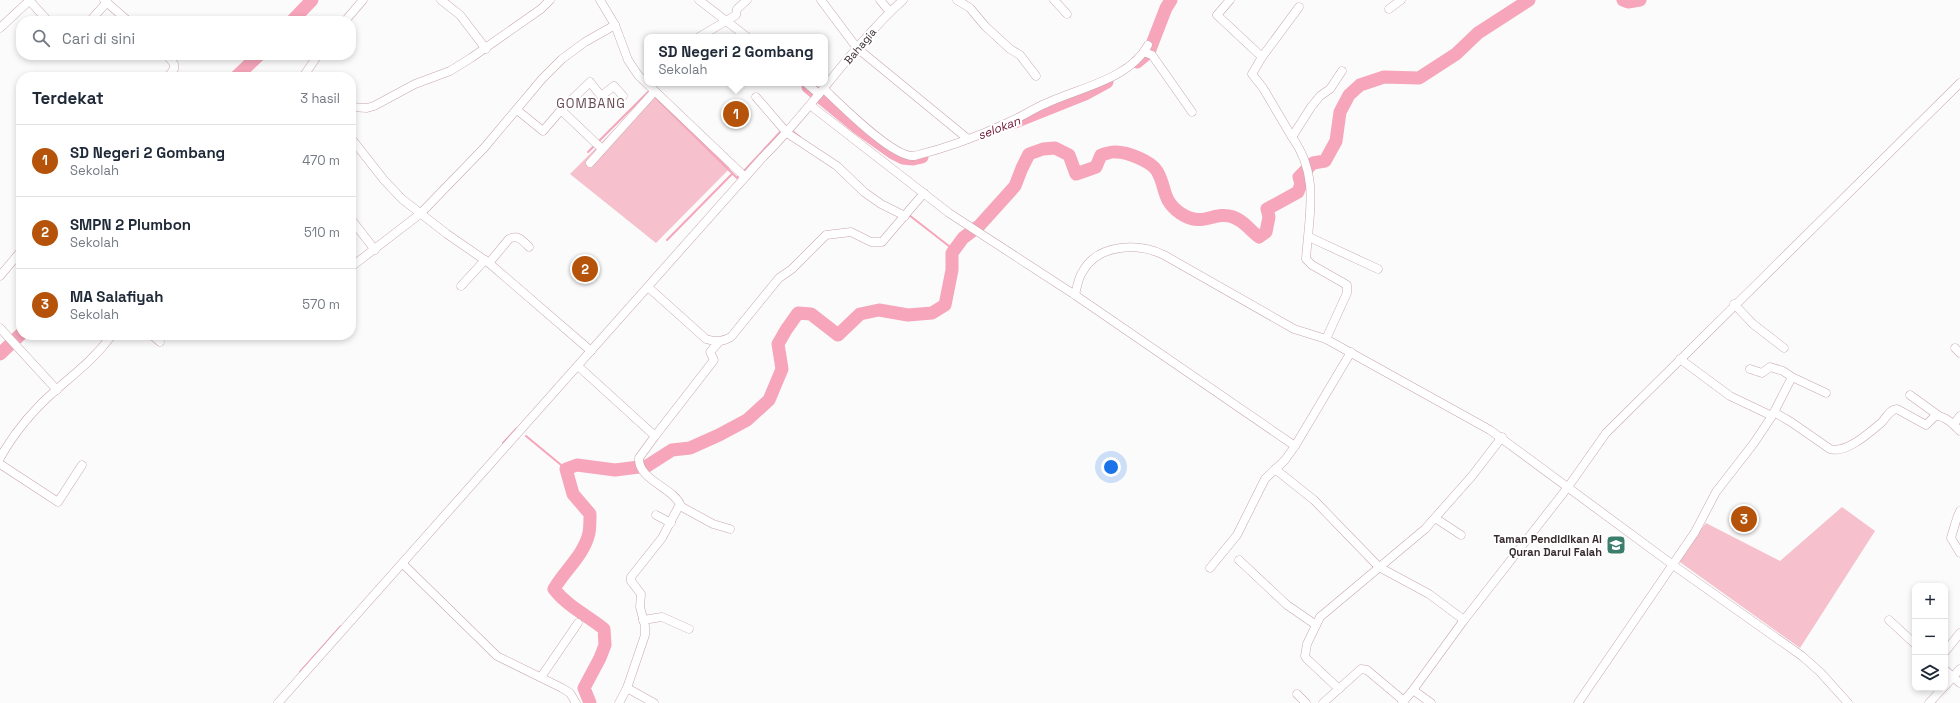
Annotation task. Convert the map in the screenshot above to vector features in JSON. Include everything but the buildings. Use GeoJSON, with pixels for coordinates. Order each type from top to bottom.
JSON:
{"type":"FeatureCollection","features":[{"type":"Feature","properties":{"kind":"street"},"geometry":{"type":"LineString","coordinates":[[0,28],[29,0],[43,16]]}},
{"type":"Feature","properties":{"kind":"street"},"geometry":{"type":"LineString","coordinates":[[349,16],[363,0]]}},
{"type":"Feature","properties":{"kind":"street"},"geometry":{"type":"LineString","coordinates":[[441,0],[460,15],[486,49]]}},
{"type":"Feature","properties":{"kind":"street"},"geometry":{"type":"LineString","coordinates":[[356,107],[366,108],[374,106],[414,84],[450,71],[486,49],[541,9],[550,0]]}},
{"type":"Feature","properties":{"kind":"street"},"geometry":{"type":"LineString","coordinates":[[600,0],[615,25],[628,60],[638,75],[644,78]]}},
{"type":"Feature","properties":{"kind":"street"},"geometry":{"type":"LineString","coordinates":[[699,0],[743,34]]}},
{"type":"Feature","properties":{"kind":"street"},"geometry":{"type":"LineString","coordinates":[[704,34],[736,16],[737,9],[747,0]]}},
{"type":"Feature","properties":{"kind":"street"},"geometry":{"type":"LineString","coordinates":[[820,0],[857,48],[968,139]]}},
{"type":"Feature","properties":{"kind":"street"},"geometry":{"type":"LineString","coordinates":[[880,0],[890,12]]}},
{"type":"Feature","properties":{"kind":"street","name":"Bahagia"},"geometry":{"type":"LineString","coordinates":[[828,83],[857,48],[903,0]]}},
{"type":"Feature","properties":{"kind":"street"},"geometry":{"type":"LineString","coordinates":[[957,0],[970,8],[984,26],[1010,49],[1020,55],[1036,76]]}},
{"type":"Feature","properties":{"kind":"street"},"geometry":{"type":"LineString","coordinates":[[1054,0],[1067,14]]}},
{"type":"Feature","properties":{"kind":"street"},"geometry":{"type":"LineString","coordinates":[[1230,0],[1216,15],[1262,56]]}},
{"type":"Feature","properties":{"kind":"street"},"geometry":{"type":"LineString","coordinates":[[1389,9],[1401,0]]}},
{"type":"Feature","properties":{"kind":"street"},"geometry":{"type":"LineString","coordinates":[[94,16],[105,1],[122,16]]}},
{"type":"Feature","properties":{"kind":"street"},"geometry":{"type":"LineString","coordinates":[[1300,7],[1262,56],[1253,72],[1253,76],[1263,88],[1302,151],[1308,167],[1311,203],[1306,259],[1308,262],[1347,285],[1347,293],[1326,339]]}},
{"type":"Feature","properties":{"kind":"street"},"geometry":{"type":"LineString","coordinates":[[356,263],[420,214],[517,110],[542,79],[562,59],[585,42],[615,25]]}},
{"type":"Feature","properties":{"kind":"street"},"geometry":{"type":"LineString","coordinates":[[810,86],[858,120],[887,144],[904,155],[909,156],[926,153],[968,139],[1009,122],[1048,102],[1102,81],[1125,68],[1147,51],[1192,112]]}},
{"type":"Feature","properties":{"kind":"street"},"geometry":{"type":"LineString","coordinates":[[171,60],[174,64],[174,69],[172,72]]}},
{"type":"Feature","properties":{"kind":"street"},"geometry":{"type":"LineString","coordinates":[[307,72],[315,60]]}},
{"type":"Feature","properties":{"kind":"street"},"geometry":{"type":"LineString","coordinates":[[1292,136],[1311,107],[1320,96],[1330,89],[1342,70]]}},
{"type":"Feature","properties":{"kind":"street"},"geometry":{"type":"LineString","coordinates":[[517,110],[543,131],[590,82],[601,96],[614,86],[623,96]]}},
{"type":"Feature","properties":{"kind":"street"},"geometry":{"type":"LineString","coordinates":[[1324,703],[1358,670],[1364,669],[1403,702],[1464,620],[1568,487],[1606,433],[1734,304],[1960,83]]}},
{"type":"Feature","properties":{"kind":"street"},"geometry":{"type":"LineString","coordinates":[[648,86],[652,94],[745,177]]}},
{"type":"Feature","properties":{"kind":"street","name":"Bahagia"},"geometry":{"type":"LineString","coordinates":[[278,703],[745,177],[787,133],[826,86]]}},
{"type":"Feature","properties":{"kind":"street"},"geometry":{"type":"LineString","coordinates":[[590,163],[601,148],[652,94]]}},
{"type":"Feature","properties":{"kind":"street"},"geometry":{"type":"LineString","coordinates":[[756,97],[787,133],[837,166],[864,192],[881,204],[907,214]]}},
{"type":"Feature","properties":{"kind":"street"},"geometry":{"type":"LineString","coordinates":[[810,105],[973,230],[1075,295],[1295,446]]}},
{"type":"Feature","properties":{"kind":"street"},"geometry":{"type":"LineString","coordinates":[[562,110],[601,148]]}},
{"type":"Feature","properties":{"kind":"street"},"geometry":{"type":"LineString","coordinates":[[356,144],[384,180],[420,214],[487,261],[591,351]]}},
{"type":"Feature","properties":{"kind":"street"},"geometry":{"type":"LineString","coordinates":[[730,529],[713,524],[680,506],[679,502],[641,466],[640,457],[714,360],[710,352],[719,342],[731,337],[779,278],[792,269],[826,235],[851,232],[877,243],[882,242],[924,193]]}},
{"type":"Feature","properties":{"kind":"street"},"geometry":{"type":"LineString","coordinates":[[356,225],[375,250]]}},
{"type":"Feature","properties":{"kind":"street"},"geometry":{"type":"LineString","coordinates":[[461,286],[509,239],[518,237],[529,247]]}},
{"type":"Feature","properties":{"kind":"street"},"geometry":{"type":"LineString","coordinates":[[1309,237],[1378,269]]}},
{"type":"Feature","properties":{"kind":"street"},"geometry":{"type":"LineString","coordinates":[[1075,295],[1083,270],[1099,255],[1110,250],[1123,248],[1146,248],[1164,255],[1294,329],[1326,339],[1351,352],[1502,437],[1673,565],[1802,656],[1848,703]]}},
{"type":"Feature","properties":{"kind":"street"},"geometry":{"type":"LineString","coordinates":[[0,276],[16,257]]}},
{"type":"Feature","properties":{"kind":"street"},"geometry":{"type":"LineString","coordinates":[[648,287],[706,339],[719,342]]}},
{"type":"Feature","properties":{"kind":"street"},"geometry":{"type":"LineString","coordinates":[[1734,304],[1753,324],[1784,348]]}},
{"type":"Feature","properties":{"kind":"street"},"geometry":{"type":"LineString","coordinates":[[1,329],[57,390]]}},
{"type":"Feature","properties":{"kind":"street"},"geometry":{"type":"LineString","coordinates":[[0,458],[19,430],[57,390],[93,359],[108,340]]}},
{"type":"Feature","properties":{"kind":"street"},"geometry":{"type":"LineString","coordinates":[[1210,568],[1237,534],[1265,479],[1295,446],[1351,352]]}},
{"type":"Feature","properties":{"kind":"street"},"geometry":{"type":"LineString","coordinates":[[1680,358],[1721,390],[1791,422],[1830,449],[1836,451],[1851,445],[1882,422],[1892,410],[1897,409],[1902,411],[1926,425],[1935,416],[1939,416]]}},
{"type":"Feature","properties":{"kind":"street"},"geometry":{"type":"LineString","coordinates":[[578,366],[655,436]]}},
{"type":"Feature","properties":{"kind":"street"},"geometry":{"type":"LineString","coordinates":[[1750,370],[1762,373],[1770,367],[1783,371],[1792,377],[1826,393]]}},
{"type":"Feature","properties":{"kind":"street"},"geometry":{"type":"LineString","coordinates":[[1578,703],[1695,532],[1716,492],[1754,443],[1773,414],[1792,377]]}},
{"type":"Feature","properties":{"kind":"street"},"geometry":{"type":"LineString","coordinates":[[1910,395],[1939,416],[1954,424],[1960,431]]}},
{"type":"Feature","properties":{"kind":"street"},"geometry":{"type":"LineString","coordinates":[[1954,424],[1960,416]]}},
{"type":"Feature","properties":{"kind":"street"},"geometry":{"type":"LineString","coordinates":[[1339,689],[1305,656],[1307,644],[1316,625],[1325,612],[1425,529],[1502,437]]}},
{"type":"Feature","properties":{"kind":"street"},"geometry":{"type":"LineString","coordinates":[[0,464],[58,502],[82,465]]}},
{"type":"Feature","properties":{"kind":"street"},"geometry":{"type":"LineString","coordinates":[[1275,469],[1314,500],[1379,567],[1429,594],[1464,620]]}},
{"type":"Feature","properties":{"kind":"street"},"geometry":{"type":"LineString","coordinates":[[619,703],[627,688],[645,635],[640,607],[641,594],[631,581],[631,577],[671,523],[680,506]]}},
{"type":"Feature","properties":{"kind":"street"},"geometry":{"type":"LineString","coordinates":[[1960,511],[1955,521],[1955,527],[1951,538],[1960,553]]}},
{"type":"Feature","properties":{"kind":"street"},"geometry":{"type":"LineString","coordinates":[[656,515],[671,523]]}},
{"type":"Feature","properties":{"kind":"street"},"geometry":{"type":"LineString","coordinates":[[1435,518],[1461,535]]}},
{"type":"Feature","properties":{"kind":"street"},"geometry":{"type":"LineString","coordinates":[[1239,560],[1287,605],[1316,625]]}},
{"type":"Feature","properties":{"kind":"street"},"geometry":{"type":"LineString","coordinates":[[403,564],[497,656],[570,693],[576,703]]}},
{"type":"Feature","properties":{"kind":"street"},"geometry":{"type":"LineString","coordinates":[[643,620],[662,617],[690,630]]}},
{"type":"Feature","properties":{"kind":"street"},"geometry":{"type":"LineString","coordinates":[[1889,620],[1912,641]]}},
{"type":"Feature","properties":{"kind":"street"},"geometry":{"type":"LineString","coordinates":[[541,677],[578,623]]}},
{"type":"Feature","properties":{"kind":"street"},"geometry":{"type":"LineString","coordinates":[[1948,648],[1960,633]]}},
{"type":"Feature","properties":{"kind":"street"},"geometry":{"type":"LineString","coordinates":[[1948,683],[1960,669]]}},
{"type":"Feature","properties":{"kind":"street"},"geometry":{"type":"LineString","coordinates":[[1948,673],[1960,683]]}},
{"type":"Feature","properties":{"kind":"street"},"geometry":{"type":"LineString","coordinates":[[627,688],[654,703]]}},
{"type":"Feature","properties":{"kind":"street"},"geometry":{"type":"LineString","coordinates":[[1413,690],[1431,703]]}},
{"type":"Feature","properties":{"kind":"street"},"geometry":{"type":"LineString","coordinates":[[1929,703],[1940,691]]}},
{"type":"Feature","properties":{"kind":"street"},"geometry":{"type":"LineString","coordinates":[[1297,694],[1306,703]]}},
{"type":"Feature","properties":{"kind":"shaded area"},"geometry":{"type":"Polygon","coordinates":[[[653,91],[736,162],[656,243],[570,174],[653,91]]]}},
{"type":"Feature","properties":{"kind":"shaded area"},"geometry":{"type":"Polygon","coordinates":[[[1842,507],[1875,531],[1800,648],[1677,560],[1706,523],[1780,561],[1842,507]]]}},
{"type":"Feature","properties":{"kind":"waterway"},"geometry":{"type":"LineString","coordinates":[[297,16],[312,0]]}},
{"type":"Feature","properties":{"kind":"waterway","name":"selokan"},"geometry":{"type":"LineString","coordinates":[[1137,62],[1149,52],[1166,8],[1171,0]]}},
{"type":"Feature","properties":{"kind":"waterway"},"geometry":{"type":"LineString","coordinates":[[590,703],[584,688],[600,658],[605,645],[604,629],[571,606],[554,589],[579,555],[587,541],[590,528],[590,514],[573,494],[566,469],[577,465],[615,470],[647,466],[672,450],[690,448],[747,420],[769,400],[782,369],[778,344],[798,313],[811,314],[838,335],[860,314],[879,310],[908,315],[932,313],[945,305],[952,270],[952,253],[963,238],[979,226],[1015,186],[1029,154],[1043,149],[1055,148],[1069,155],[1076,174],[1096,167],[1101,155],[1114,152],[1132,155],[1154,167],[1160,177],[1167,198],[1174,208],[1180,213],[1196,219],[1226,215],[1233,217],[1244,223],[1259,237],[1266,232],[1269,217],[1267,209],[1298,192],[1301,184],[1299,177],[1313,163],[1325,161],[1336,141],[1340,112],[1349,95],[1360,85],[1384,77],[1419,78],[1456,54],[1478,33],[1529,0]]}},
{"type":"Feature","properties":{"kind":"waterway"},"geometry":{"type":"LineString","coordinates":[[1623,0],[1628,2],[1640,0]]}},
{"type":"Feature","properties":{"kind":"waterway"},"geometry":{"type":"LineString","coordinates":[[241,72],[254,60]]}},
{"type":"Feature","properties":{"kind":"waterway","name":"selokan"},"geometry":{"type":"LineString","coordinates":[[1015,122],[1085,94],[1107,82]]}},
{"type":"Feature","properties":{"kind":"waterway","name":"selokan"},"geometry":{"type":"LineString","coordinates":[[808,87],[858,128],[893,153],[903,158],[913,159],[922,157]]}},
{"type":"Feature","properties":{"kind":"waterway"},"geometry":{"type":"LineString","coordinates":[[598,142],[648,92],[651,94]]}},
{"type":"Feature","properties":{"kind":"waterway"},"geometry":{"type":"LineString","coordinates":[[654,96],[737,178],[739,175]]}},
{"type":"Feature","properties":{"kind":"waterway"},"geometry":{"type":"LineString","coordinates":[[743,172],[782,130]]}},
{"type":"Feature","properties":{"kind":"waterway"},"geometry":{"type":"LineString","coordinates":[[791,130],[800,137]]}},
{"type":"Feature","properties":{"kind":"waterway"},"geometry":{"type":"LineString","coordinates":[[588,152],[595,145]]}},
{"type":"Feature","properties":{"kind":"waterway"},"geometry":{"type":"LineString","coordinates":[[667,240],[732,174]]}},
{"type":"Feature","properties":{"kind":"waterway"},"geometry":{"type":"LineString","coordinates":[[909,215],[954,250]]}},
{"type":"Feature","properties":{"kind":"waterway"},"geometry":{"type":"LineString","coordinates":[[0,354],[16,339]]}},
{"type":"Feature","properties":{"kind":"waterway"},"geometry":{"type":"LineString","coordinates":[[503,443],[517,428]]}},
{"type":"Feature","properties":{"kind":"waterway"},"geometry":{"type":"LineString","coordinates":[[526,436],[566,469]]}},
{"type":"Feature","properties":{"kind":"waterway"},"geometry":{"type":"LineString","coordinates":[[300,672],[341,626]]}},
{"type":"Feature","properties":{"kind":"place","name":"SD Negeri 2 Gombang"},"geometry":{"type":"Point","coordinates":[736,114]}},
{"type":"Feature","properties":{"kind":"place","name":"SMPN 2 Plumbon"},"geometry":{"type":"Point","coordinates":[585,269]}},
{"type":"Feature","properties":{"kind":"place","name":"MA Salafiyah"},"geometry":{"type":"Point","coordinates":[1744,519]}},
{"type":"Feature","properties":{"kind":"place","name":"Taman Pendidikan Al Quran Darul Falah"},"geometry":{"type":"Point","coordinates":[1616,545]}},
{"type":"Feature","properties":{"kind":"district","name":"GOMBANG"},"geometry":{"type":"Point","coordinates":[591,103]}}]}
